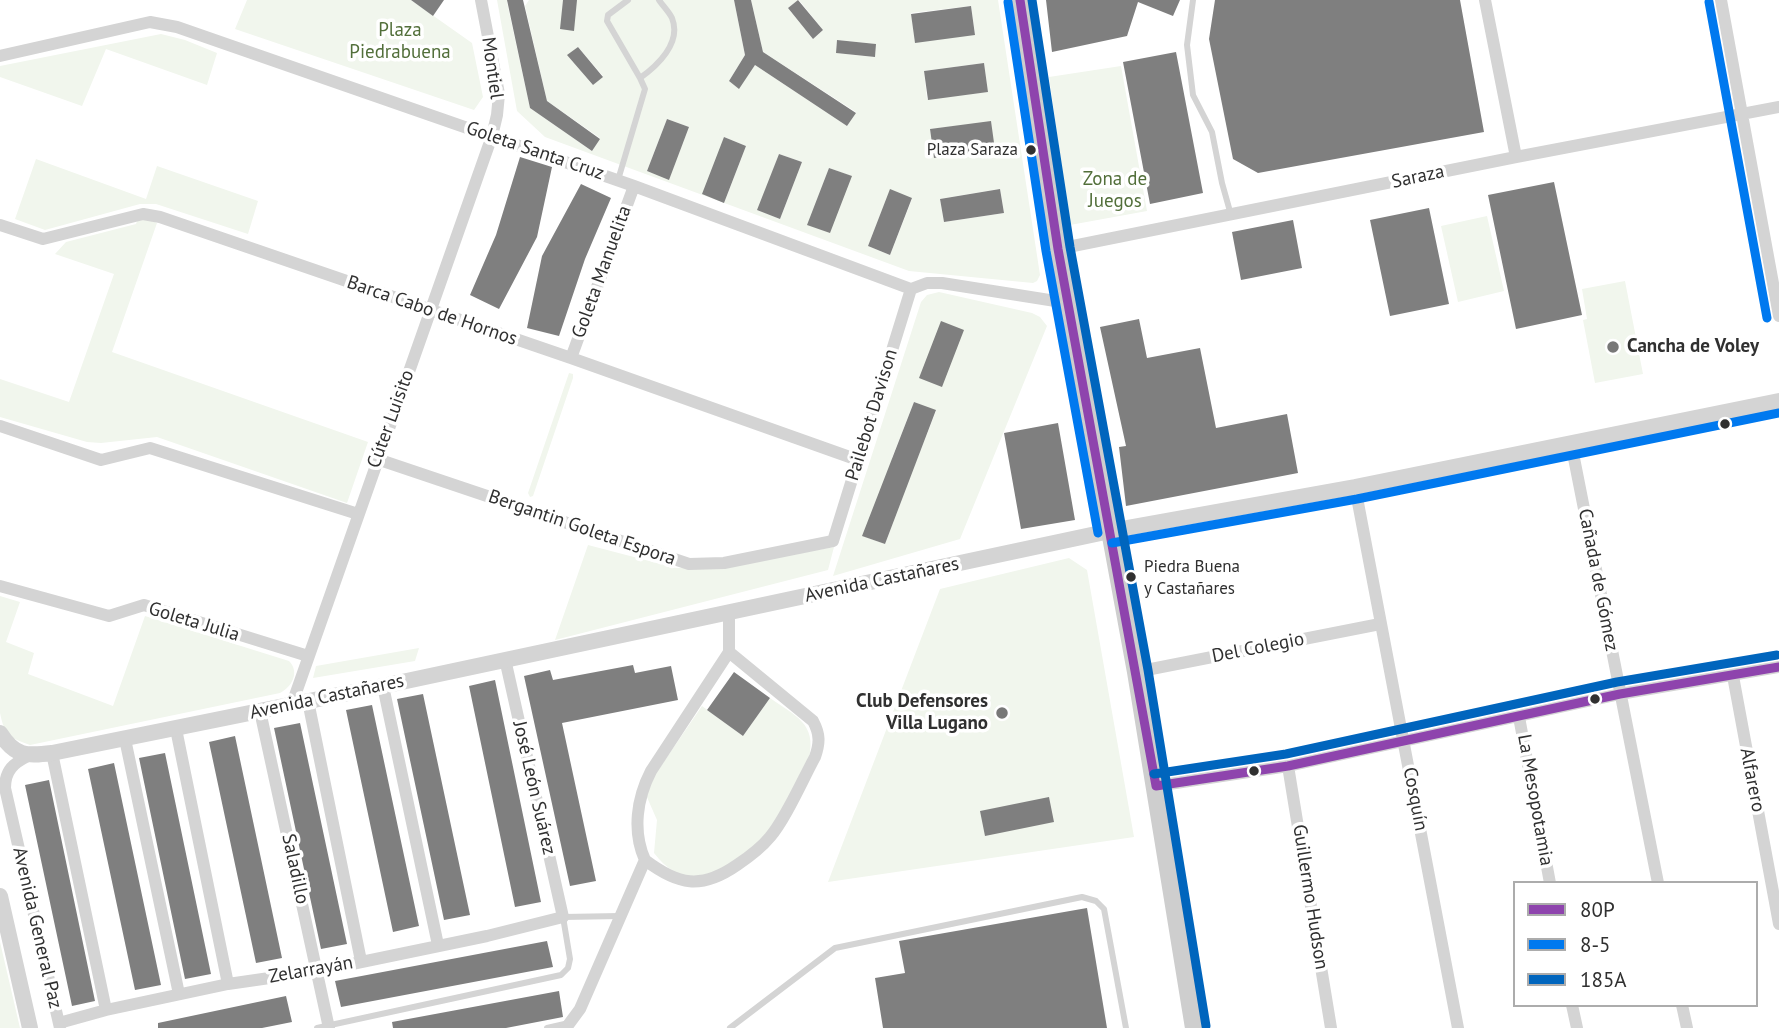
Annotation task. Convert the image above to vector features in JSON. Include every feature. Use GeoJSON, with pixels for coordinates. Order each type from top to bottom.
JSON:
{"type":"FeatureCollection","features":[{"type":"Feature","properties":{"kind":"main road"},"geometry":{"type":"LineString","coordinates":[[1020,0],[1058,249],[1156,786],[1194,1028]]}},
{"type":"Feature","properties":{"kind":"street","name":"Montiel"},"geometry":{"type":"LineString","coordinates":[[481,0],[499,94],[492,136]]}},
{"type":"Feature","properties":{"kind":"street"},"geometry":{"type":"LineString","coordinates":[[1485,0],[1516,157]]}},
{"type":"Feature","properties":{"kind":"street"},"geometry":{"type":"LineString","coordinates":[[1721,0],[1779,316]]}},
{"type":"Feature","properties":{"kind":"street","name":"Goleta Santa Cruz"},"geometry":{"type":"LineString","coordinates":[[0,57],[150,22],[177,27],[618,180],[911,289],[927,283],[942,283],[1068,303]]}},
{"type":"Feature","properties":{"kind":"street","name":"Saraza"},"geometry":{"type":"LineString","coordinates":[[1058,249],[1779,107]]}},
{"type":"Feature","properties":{"kind":"street","name":"Cúter Luisito"},"geometry":{"type":"LineString","coordinates":[[300,702],[308,656],[492,136]]}},
{"type":"Feature","properties":{"kind":"street","name":"Goleta Manuelita"},"geometry":{"type":"LineString","coordinates":[[571,358],[634,186]]}},
{"type":"Feature","properties":{"kind":"street","name":"Barca Cabo de Hornos"},"geometry":{"type":"LineString","coordinates":[[0,225],[43,239],[143,214],[160,217],[858,460]]}},
{"type":"Feature","properties":{"kind":"street","name":"Pailebot Davison"},"geometry":{"type":"LineString","coordinates":[[832,541],[911,289]]}},
{"type":"Feature","properties":{"kind":"street","name":"Avenida Castañares"},"geometry":{"type":"LineString","coordinates":[[28,756],[176,729],[383,686],[1110,531],[1355,487],[1779,401]]}},
{"type":"Feature","properties":{"kind":"street"},"geometry":{"type":"LineString","coordinates":[[0,426],[101,460],[150,448],[358,514]]}},
{"type":"Feature","properties":{"kind":"street","name":"Cañada de Gómez"},"geometry":{"type":"LineString","coordinates":[[1571,443],[1658,881]]}},
{"type":"Feature","properties":{"kind":"street","name":"Bergantin Goleta Espora"},"geometry":{"type":"LineString","coordinates":[[377,459],[689,564],[724,563],[832,541]]}},
{"type":"Feature","properties":{"kind":"street","name":"Cosquín"},"geometry":{"type":"LineString","coordinates":[[1355,487],[1458,1028]]}},
{"type":"Feature","properties":{"kind":"street","name":"Goleta Julia"},"geometry":{"type":"LineString","coordinates":[[0,586],[109,616],[144,604],[308,656]]}},
{"type":"Feature","properties":{"kind":"street"},"geometry":{"type":"LineString","coordinates":[[729,612],[729,652],[651,771],[638,802],[638,845],[645,859],[663,873],[683,881],[703,882],[725,873],[754,853],[772,836],[815,757],[819,743],[818,731],[813,721],[729,652]]}},
{"type":"Feature","properties":{"kind":"street","name":"Del Colegio"},"geometry":{"type":"LineString","coordinates":[[1136,672],[1380,624]]}},
{"type":"Feature","properties":{"kind":"street","name":"José León Suárez"},"geometry":{"type":"LineString","coordinates":[[505,659],[563,917]]}},
{"type":"Feature","properties":{"kind":"street"},"geometry":{"type":"LineString","coordinates":[[1156,786],[1288,766],[1620,694],[1779,667]]}},
{"type":"Feature","properties":{"kind":"street","name":"Alfarero"},"geometry":{"type":"LineString","coordinates":[[1733,676],[1779,924]]}},
{"type":"Feature","properties":{"kind":"street"},"geometry":{"type":"LineString","coordinates":[[383,686],[438,945]]}},
{"type":"Feature","properties":{"kind":"street"},"geometry":{"type":"LineString","coordinates":[[300,702],[362,961]]}},
{"type":"Feature","properties":{"kind":"street","name":"Saladillo"},"geometry":{"type":"LineString","coordinates":[[260,711],[318,971],[325,1027]]}},
{"type":"Feature","properties":{"kind":"street","name":"La Mesopotamia"},"geometry":{"type":"LineString","coordinates":[[1520,717],[1550,881]]}},
{"type":"Feature","properties":{"kind":"street"},"geometry":{"type":"LineString","coordinates":[[176,729],[228,984]]}},
{"type":"Feature","properties":{"kind":"street"},"geometry":{"type":"LineString","coordinates":[[0,733],[14,750],[28,756]]}},
{"type":"Feature","properties":{"kind":"street"},"geometry":{"type":"LineString","coordinates":[[125,739],[179,994]]}},
{"type":"Feature","properties":{"kind":"street"},"geometry":{"type":"LineString","coordinates":[[52,753],[106,1010]]}},
{"type":"Feature","properties":{"kind":"street","name":"Avenida General Paz"},"geometry":{"type":"LineString","coordinates":[[28,756],[14,763],[9,770],[5,788],[60,1026]]}},
{"type":"Feature","properties":{"kind":"street","name":"Guillermo Hudson"},"geometry":{"type":"LineString","coordinates":[[1288,766],[1331,1028]]}},
{"type":"Feature","properties":{"kind":"street"},"geometry":{"type":"LineString","coordinates":[[568,1025],[580,1009],[645,859]]}},
{"type":"Feature","properties":{"kind":"street","name":"Avenida General Paz"},"geometry":{"type":"LineString","coordinates":[[0,896],[30,1028]]}},
{"type":"Feature","properties":{"kind":"street","name":"Zelarrayán"},"geometry":{"type":"LineString","coordinates":[[60,1026],[106,1010],[179,994],[318,971],[487,936],[563,917]]}},
{"type":"Feature","properties":{"kind":"street"},"geometry":{"type":"LineString","coordinates":[[1572,1007],[1577,1028]]}},
{"type":"Feature","properties":{"kind":"street"},"geometry":{"type":"LineString","coordinates":[[1682,1007],[1687,1028]]}},
{"type":"Feature","properties":{"kind":"lane"},"geometry":{"type":"LineString","coordinates":[[618,180],[645,89],[607,20],[617,6],[628,0]]}},
{"type":"Feature","properties":{"kind":"lane"},"geometry":{"type":"LineString","coordinates":[[640,78],[661,63],[673,37],[673,20],[659,0]]}},
{"type":"Feature","properties":{"kind":"lane"},"geometry":{"type":"LineString","coordinates":[[1193,0],[1187,45],[1193,95],[1212,132],[1231,215]]}},
{"type":"Feature","properties":{"kind":"lane"},"geometry":{"type":"LineString","coordinates":[[730,1028],[835,948],[1082,897],[1096,901],[1104,909],[1126,1028]]}},
{"type":"Feature","properties":{"kind":"lane"},"geometry":{"type":"LineString","coordinates":[[325,1027],[561,975],[568,968],[570,959],[563,917],[620,916]]}},
{"type":"Feature","properties":{"kind":"lane"},"geometry":{"type":"LineString","coordinates":[[547,1028],[568,1025]]}},
{"type":"Feature","properties":{"kind":"green space","name":"Plaza Piedrabuena"},"geometry":{"type":"Polygon","coordinates":[[[247,0],[411,0],[472,43],[483,97],[474,110],[235,29],[247,0]]]}},
{"type":"Feature","properties":{"kind":"green space"},"geometry":{"type":"Polygon","coordinates":[[[497,0],[509,0],[507,2],[530,108],[592,151],[600,138],[547,101],[525,6],[529,0],[563,0],[561,29],[577,0],[734,0],[745,55],[729,81],[739,88],[755,65],[847,126],[856,112],[763,52],[751,0],[798,0],[788,8],[813,39],[823,30],[799,0],[998,0],[1040,275],[1033,283],[909,271],[724,203],[545,137],[517,111],[497,0]],[[971,6],[911,13],[915,42],[975,34],[971,6]],[[837,40],[836,53],[875,57],[876,44],[837,40]],[[578,47],[568,56],[593,85],[603,76],[578,47]],[[984,63],[924,71],[927,99],[988,92],[984,63]],[[667,119],[647,171],[669,179],[689,127],[667,119]],[[991,122],[930,129],[934,158],[994,150],[991,122]],[[724,137],[724,203],[746,146],[724,137]],[[779,154],[758,210],[780,219],[802,162],[779,154]],[[829,168],[808,225],[851,176],[829,168]],[[1000,189],[940,199],[944,222],[1004,213],[1000,189]],[[890,190],[868,246],[890,255],[912,199],[890,190]]]}},
{"type":"Feature","properties":{"kind":"green space"},"geometry":{"type":"Polygon","coordinates":[[[161,34],[217,53],[207,85],[106,49],[82,106],[0,77],[0,66],[161,34]]]}},
{"type":"Feature","properties":{"kind":"green space","name":"Plaza Saraza"},"geometry":{"type":"Polygon","coordinates":[[[1121,66],[1147,211],[1070,225],[1049,77],[1121,66]]]}},
{"type":"Feature","properties":{"kind":"green space"},"geometry":{"type":"Polygon","coordinates":[[[36,159],[146,199],[157,166],[258,201],[248,234],[156,204],[140,204],[45,230],[15,219],[36,159]]]}},
{"type":"Feature","properties":{"kind":"green space"},"geometry":{"type":"Polygon","coordinates":[[[139,216],[157,223],[112,352],[368,442],[347,503],[157,437],[87,442],[0,417],[0,379],[69,402],[114,274],[55,254],[66,242],[136,224],[139,216]]]}},
{"type":"Feature","properties":{"kind":"green space"},"geometry":{"type":"Polygon","coordinates":[[[1487,216],[1504,291],[1458,302],[1441,226],[1487,216]]]}},
{"type":"Feature","properties":{"kind":"green space","name":"Cancha de Voley"},"geometry":{"type":"Polygon","coordinates":[[[1625,281],[1643,374],[1595,383],[1583,320],[1587,319],[1582,289],[1625,281]]]}},
{"type":"Feature","properties":{"kind":"green space"},"geometry":{"type":"Polygon","coordinates":[[[939,292],[1032,313],[1040,317],[1047,326],[960,539],[833,576],[921,302],[927,295],[939,292]],[[914,402],[892,458],[914,467],[936,411],[914,402]],[[906,488],[863,536],[885,544],[906,488]]]}},
{"type":"Feature","properties":{"kind":"green space"},"geometry":{"type":"Polygon","coordinates":[[[569,373],[573,374],[573,378],[533,496],[530,497],[528,493],[569,373]]]}},
{"type":"Feature","properties":{"kind":"green space"},"geometry":{"type":"Polygon","coordinates":[[[588,545],[676,568],[723,567],[834,547],[828,570],[555,640],[588,545]]]}},
{"type":"Feature","properties":{"kind":"green space","name":"Club Defensores Villa Lugano"},"geometry":{"type":"Polygon","coordinates":[[[1069,558],[1087,570],[1134,837],[828,882],[940,589],[1069,558]]]}},
{"type":"Feature","properties":{"kind":"green space"},"geometry":{"type":"Polygon","coordinates":[[[0,596],[20,602],[6,642],[34,653],[28,674],[113,706],[145,616],[289,661],[294,670],[293,679],[280,693],[30,745],[9,735],[0,713],[0,596]]]}},
{"type":"Feature","properties":{"kind":"green space"},"geometry":{"type":"Polygon","coordinates":[[[419,648],[415,661],[313,678],[316,666],[419,648]]]}},
{"type":"Feature","properties":{"kind":"green space"},"geometry":{"type":"Polygon","coordinates":[[[770,698],[802,722],[810,736],[809,758],[784,808],[761,841],[727,866],[694,877],[673,871],[654,853],[657,820],[646,795],[650,782],[702,706],[743,736],[770,698]]]}},
{"type":"Feature","properties":{"kind":"green space"},"geometry":{"type":"Polygon","coordinates":[[[0,942],[20,1028],[0,1028],[0,942]]]}},
{"type":"Feature","properties":{"kind":"building"},"geometry":{"type":"Polygon","coordinates":[[[411,0],[444,0],[433,16],[411,0]]]}},
{"type":"Feature","properties":{"kind":"building"},"geometry":{"type":"Polygon","coordinates":[[[507,0],[523,0],[547,101],[600,139],[592,151],[530,108],[507,0]]]}},
{"type":"Feature","properties":{"kind":"building"},"geometry":{"type":"Polygon","coordinates":[[[563,0],[577,0],[574,31],[560,29],[563,0]]]}},
{"type":"Feature","properties":{"kind":"building"},"geometry":{"type":"Polygon","coordinates":[[[734,0],[751,0],[763,52],[856,113],[847,126],[755,65],[739,89],[729,81],[745,55],[734,0]]]}},
{"type":"Feature","properties":{"kind":"building"},"geometry":{"type":"Polygon","coordinates":[[[798,0],[823,30],[813,39],[788,8],[798,0]]]}},
{"type":"Feature","properties":{"kind":"building"},"geometry":{"type":"Polygon","coordinates":[[[1046,0],[1180,0],[1173,16],[1138,2],[1127,36],[1052,52],[1046,0]]]}},
{"type":"Feature","properties":{"kind":"building"},"geometry":{"type":"Polygon","coordinates":[[[1215,0],[1460,0],[1484,132],[1258,173],[1233,159],[1209,39],[1215,0]]]}},
{"type":"Feature","properties":{"kind":"building"},"geometry":{"type":"Polygon","coordinates":[[[971,6],[975,35],[915,43],[911,14],[971,6]]]}},
{"type":"Feature","properties":{"kind":"building"},"geometry":{"type":"Polygon","coordinates":[[[837,40],[876,44],[875,57],[836,53],[837,40]]]}},
{"type":"Feature","properties":{"kind":"building"},"geometry":{"type":"Polygon","coordinates":[[[578,47],[603,77],[593,85],[567,55],[578,47]]]}},
{"type":"Feature","properties":{"kind":"building"},"geometry":{"type":"Polygon","coordinates":[[[1176,52],[1203,193],[1150,204],[1123,62],[1176,52]]]}},
{"type":"Feature","properties":{"kind":"building"},"geometry":{"type":"Polygon","coordinates":[[[984,63],[988,92],[928,100],[924,71],[984,63]]]}},
{"type":"Feature","properties":{"kind":"building"},"geometry":{"type":"Polygon","coordinates":[[[667,119],[689,127],[669,180],[647,171],[667,119]]]}},
{"type":"Feature","properties":{"kind":"building"},"geometry":{"type":"Polygon","coordinates":[[[991,121],[995,150],[934,158],[930,129],[991,121]]]}},
{"type":"Feature","properties":{"kind":"building"},"geometry":{"type":"Polygon","coordinates":[[[724,137],[746,146],[724,203],[702,194],[724,137]]]}},
{"type":"Feature","properties":{"kind":"building"},"geometry":{"type":"Polygon","coordinates":[[[779,154],[802,162],[780,219],[757,210],[779,154]]]}},
{"type":"Feature","properties":{"kind":"building"},"geometry":{"type":"Polygon","coordinates":[[[520,157],[552,167],[537,237],[499,309],[470,295],[496,235],[520,157]]]}},
{"type":"Feature","properties":{"kind":"building"},"geometry":{"type":"Polygon","coordinates":[[[829,168],[852,176],[830,233],[807,225],[829,168]]]}},
{"type":"Feature","properties":{"kind":"building"},"geometry":{"type":"Polygon","coordinates":[[[1554,182],[1582,315],[1516,329],[1488,195],[1554,182]]]}},
{"type":"Feature","properties":{"kind":"building"},"geometry":{"type":"Polygon","coordinates":[[[581,184],[611,198],[585,259],[559,336],[527,328],[542,256],[581,184]]]}},
{"type":"Feature","properties":{"kind":"building"},"geometry":{"type":"Polygon","coordinates":[[[890,189],[912,198],[890,255],[868,246],[890,189]]]}},
{"type":"Feature","properties":{"kind":"building"},"geometry":{"type":"Polygon","coordinates":[[[1000,189],[1004,213],[944,222],[940,199],[1000,189]]]}},
{"type":"Feature","properties":{"kind":"building"},"geometry":{"type":"Polygon","coordinates":[[[1429,208],[1449,304],[1390,316],[1370,220],[1429,208]]]}},
{"type":"Feature","properties":{"kind":"building"},"geometry":{"type":"Polygon","coordinates":[[[1293,220],[1302,268],[1241,280],[1232,232],[1293,220]]]}},
{"type":"Feature","properties":{"kind":"building"},"geometry":{"type":"Polygon","coordinates":[[[1139,319],[1147,358],[1200,348],[1216,428],[1287,414],[1298,473],[1126,506],[1119,447],[1126,446],[1100,327],[1139,319]]]}},
{"type":"Feature","properties":{"kind":"building"},"geometry":{"type":"Polygon","coordinates":[[[941,321],[964,330],[942,387],[919,378],[941,321]]]}},
{"type":"Feature","properties":{"kind":"building"},"geometry":{"type":"Polygon","coordinates":[[[914,402],[936,410],[885,544],[862,536],[914,402]]]}},
{"type":"Feature","properties":{"kind":"building"},"geometry":{"type":"Polygon","coordinates":[[[1058,423],[1075,520],[1021,529],[1004,433],[1058,423]]]}},
{"type":"Feature","properties":{"kind":"building"},"geometry":{"type":"Polygon","coordinates":[[[633,665],[635,673],[671,666],[678,700],[562,723],[596,881],[570,886],[524,676],[550,670],[553,680],[633,665]]]}},
{"type":"Feature","properties":{"kind":"building"},"geometry":{"type":"Polygon","coordinates":[[[734,672],[770,698],[743,736],[707,710],[734,672]]]}},
{"type":"Feature","properties":{"kind":"building"},"geometry":{"type":"Polygon","coordinates":[[[495,680],[541,902],[515,907],[469,686],[495,680]]]}},
{"type":"Feature","properties":{"kind":"building"},"geometry":{"type":"Polygon","coordinates":[[[423,694],[470,915],[444,920],[397,699],[423,694]]]}},
{"type":"Feature","properties":{"kind":"building"},"geometry":{"type":"Polygon","coordinates":[[[372,705],[419,926],[393,932],[346,710],[372,705]]]}},
{"type":"Feature","properties":{"kind":"building"},"geometry":{"type":"Polygon","coordinates":[[[300,723],[347,944],[321,949],[274,728],[300,723]]]}},
{"type":"Feature","properties":{"kind":"building"},"geometry":{"type":"Polygon","coordinates":[[[235,736],[282,958],[256,963],[209,742],[235,736]]]}},
{"type":"Feature","properties":{"kind":"building"},"geometry":{"type":"Polygon","coordinates":[[[165,753],[211,974],[185,979],[139,758],[165,753]]]}},
{"type":"Feature","properties":{"kind":"building"},"geometry":{"type":"Polygon","coordinates":[[[114,763],[161,985],[135,990],[88,769],[114,763]]]}},
{"type":"Feature","properties":{"kind":"building"},"geometry":{"type":"Polygon","coordinates":[[[49,780],[95,1001],[72,1006],[25,785],[49,780]]]}},
{"type":"Feature","properties":{"kind":"building"},"geometry":{"type":"Polygon","coordinates":[[[1049,797],[1054,822],[985,836],[980,811],[1049,797]]]}},
{"type":"Feature","properties":{"kind":"building"},"geometry":{"type":"Polygon","coordinates":[[[1087,908],[1107,1028],[883,1028],[875,978],[905,973],[899,941],[1087,908]]]}},
{"type":"Feature","properties":{"kind":"building"},"geometry":{"type":"Polygon","coordinates":[[[547,941],[553,967],[341,1007],[335,981],[547,941]]]}},
{"type":"Feature","properties":{"kind":"building"},"geometry":{"type":"Polygon","coordinates":[[[559,991],[563,1017],[506,1028],[393,1028],[392,1022],[559,991]]]}},
{"type":"Feature","properties":{"kind":"building"},"geometry":{"type":"Polygon","coordinates":[[[286,996],[292,1022],[262,1028],[158,1028],[158,1023],[286,996]]]}},
{"type":"Feature","properties":{"kind":"transit line","name":"80P"},"geometry":{"type":"LineString","coordinates":[[1020,0],[1058,249],[1156,786]]}},
{"type":"Feature","properties":{"kind":"transit line","name":"185A"},"geometry":{"type":"LineString","coordinates":[[1032,0],[1070,247],[1148,670],[1206,1026]]}},
{"type":"Feature","properties":{"kind":"transit line","name":"8-5"},"geometry":{"type":"LineString","coordinates":[[1008,2],[1046,251],[1098,533]]}},
{"type":"Feature","properties":{"kind":"transit line","name":"8-5"},"geometry":{"type":"LineString","coordinates":[[1709,2],[1767,318]]}},
{"type":"Feature","properties":{"kind":"transit line","name":"8-5"},"geometry":{"type":"LineString","coordinates":[[1112,543],[1357,499],[1779,413]]}},
{"type":"Feature","properties":{"kind":"transit line","name":"185A"},"geometry":{"type":"LineString","coordinates":[[1154,774],[1286,754],[1617,682],[1777,655]]}},
{"type":"Feature","properties":{"kind":"transit line","name":"80P"},"geometry":{"type":"LineString","coordinates":[[1156,786],[1288,766],[1620,694],[1779,667]]}},
{"type":"Feature","properties":{"kind":"place","name":"Plaza Saraza"},"geometry":{"type":"Point","coordinates":[1031,150]}},
{"type":"Feature","properties":{"kind":"place","name":"Cancha de Voley"},"geometry":{"type":"Point","coordinates":[1613,347]}},
{"type":"Feature","properties":{"kind":"place","name":"Piedra Buena y Castañares"},"geometry":{"type":"Point","coordinates":[1131,577]}},
{"type":"Feature","properties":{"kind":"place","name":"Club Defensores Villa Lugano"},"geometry":{"type":"Point","coordinates":[1002,713]}},
{"type":"Feature","properties":{"kind":"park label","name":"Zona de Juegos"},"geometry":{"type":"Point","coordinates":[1115,191]}}]}
